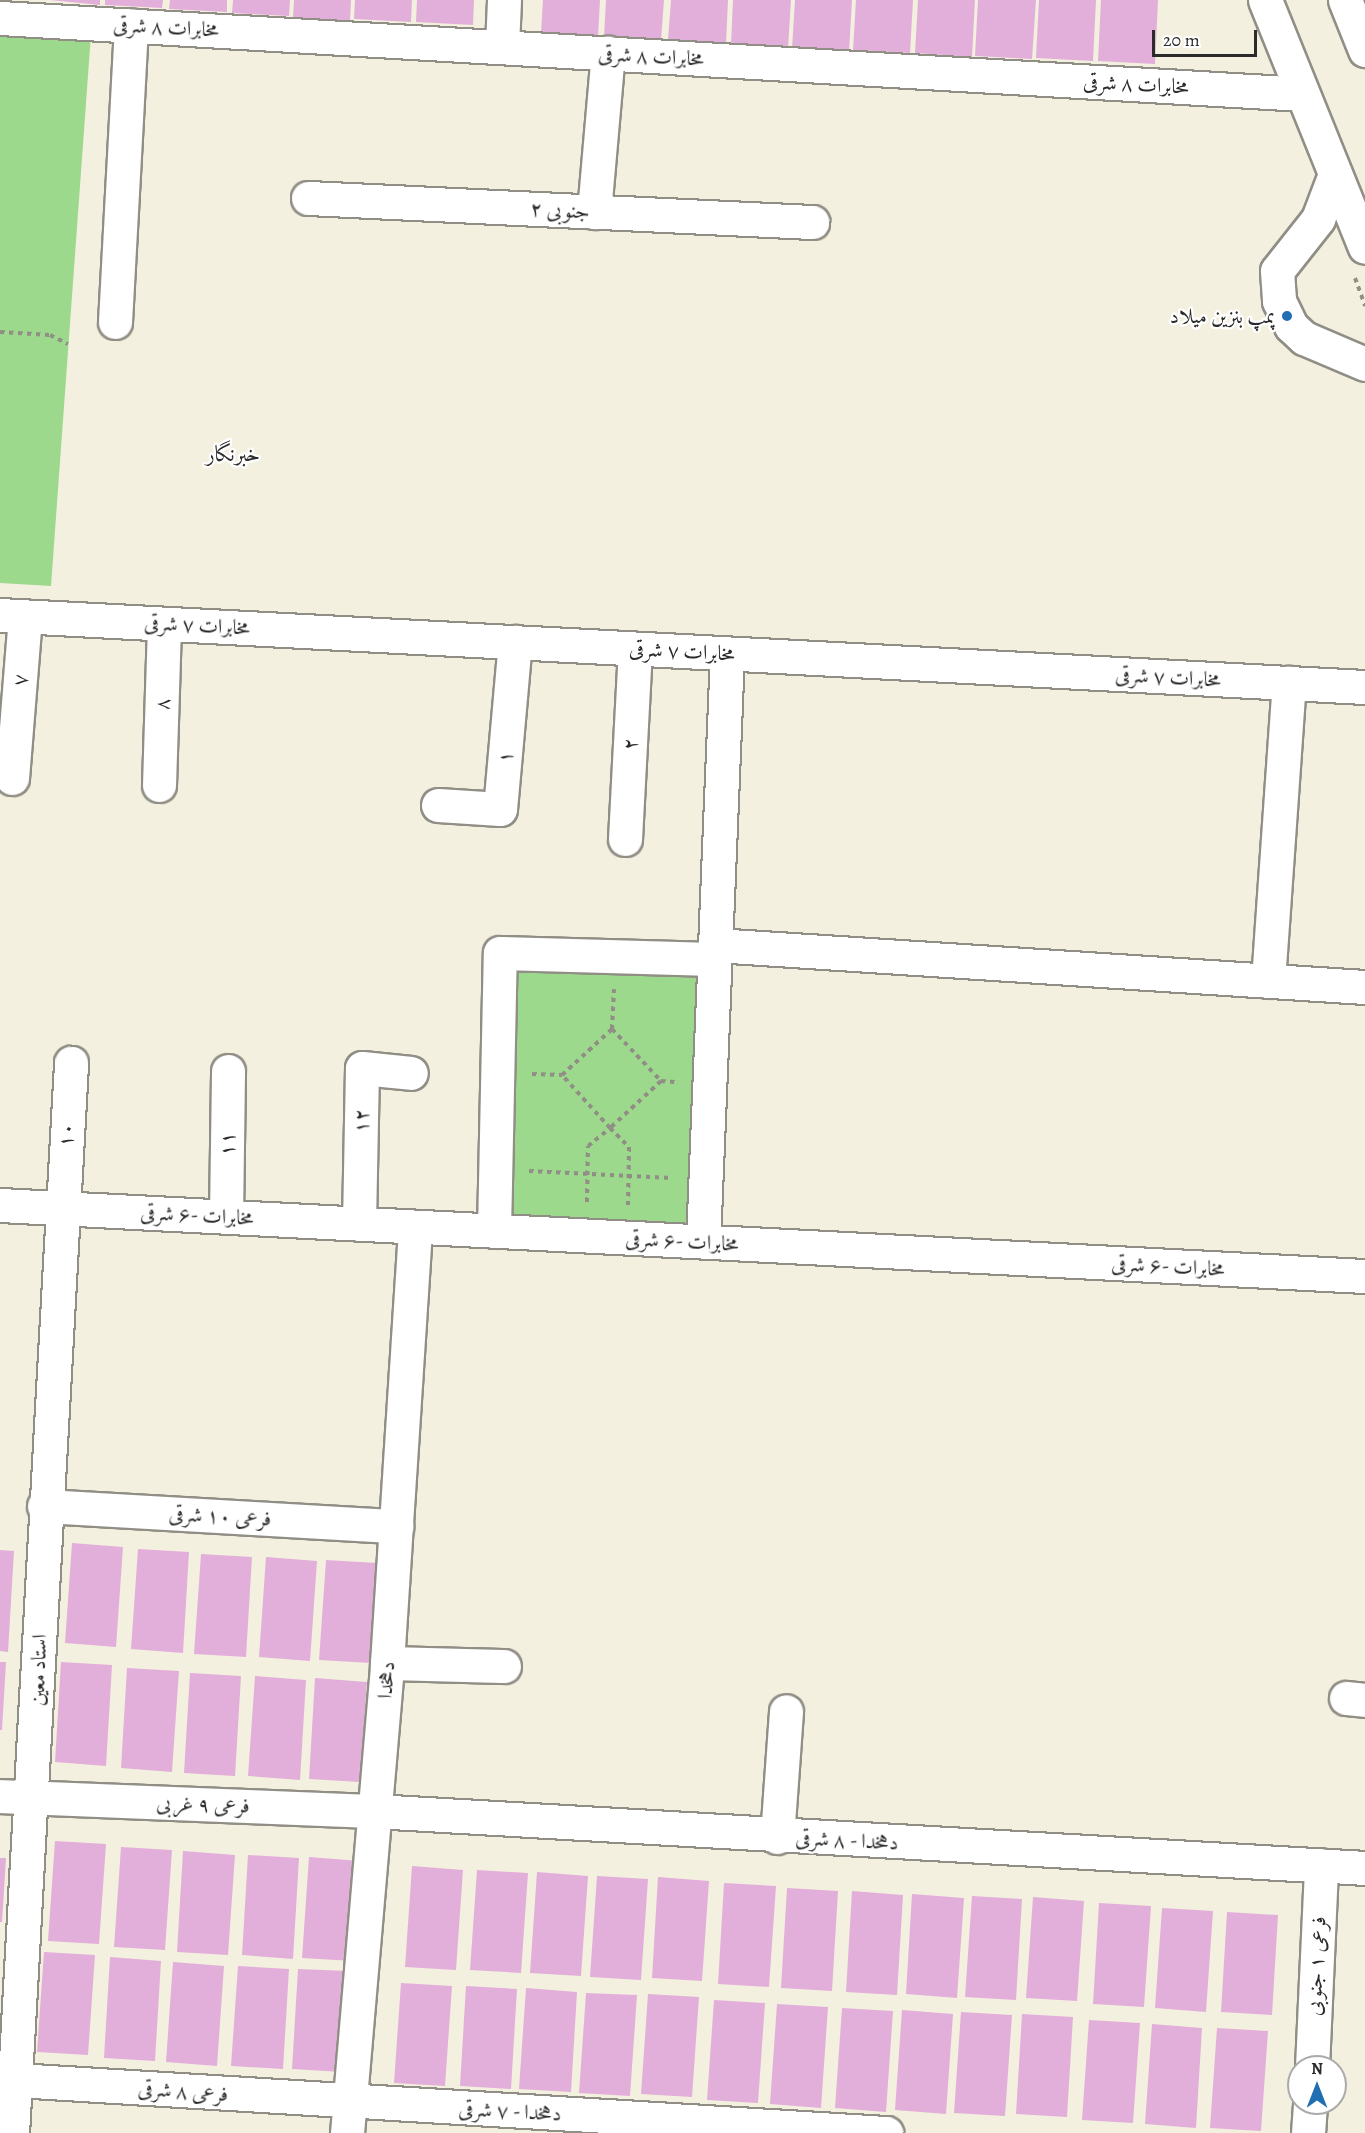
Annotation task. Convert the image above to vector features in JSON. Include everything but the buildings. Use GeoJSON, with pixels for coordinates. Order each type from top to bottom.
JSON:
{"type":"FeatureCollection","features":[{"type":"Feature","properties":{"kind":"street"},"geometry":{"type":"LineString","coordinates":[[0,18],[2,0]]}},
{"type":"Feature","properties":{"kind":"street"},"geometry":{"type":"LineString","coordinates":[[502,46],[504,0]]}},
{"type":"Feature","properties":{"kind":"street"},"geometry":{"type":"LineString","coordinates":[[1266,0],[1365,247]]}},
{"type":"Feature","properties":{"kind":"street"},"geometry":{"type":"LineString","coordinates":[[1345,0],[1365,50]]}},
{"type":"Feature","properties":{"kind":"street","name":"مخابرات ۸ شرقی"},"geometry":{"type":"LineString","coordinates":[[0,18],[1302,94]]}},
{"type":"Feature","properties":{"kind":"street"},"geometry":{"type":"LineString","coordinates":[[115,322],[131,25]]}},
{"type":"Feature","properties":{"kind":"street"},"geometry":{"type":"LineString","coordinates":[[594,212],[608,53]]}},
{"type":"Feature","properties":{"kind":"street"},"geometry":{"type":"LineString","coordinates":[[1335,174],[1318,219],[1277,271],[1279,301],[1291,326],[1304,338],[1365,364]]}},
{"type":"Feature","properties":{"kind":"street","name":"۲ جنوبی"},"geometry":{"type":"LineString","coordinates":[[308,198],[812,222]]}},
{"type":"Feature","properties":{"kind":"street","name":"مخابرات ۷ شرقی"},"geometry":{"type":"LineString","coordinates":[[12,616],[1365,687]]}},
{"type":"Feature","properties":{"kind":"street","name":"۷"},"geometry":{"type":"LineString","coordinates":[[12,616],[12,778]]}},
{"type":"Feature","properties":{"kind":"street","name":"۸"},"geometry":{"type":"LineString","coordinates":[[159,785],[164,624]]}},
{"type":"Feature","properties":{"kind":"street","name":"۱"},"geometry":{"type":"LineString","coordinates":[[438,805],[500,809],[514,642]]}},
{"type":"Feature","properties":{"kind":"street","name":"۲"},"geometry":{"type":"LineString","coordinates":[[625,839],[635,649]]}},
{"type":"Feature","properties":{"kind":"street"},"geometry":{"type":"LineString","coordinates":[[703,1241],[727,654]]}},
{"type":"Feature","properties":{"kind":"street"},"geometry":{"type":"LineString","coordinates":[[1268,981],[1289,683]]}},
{"type":"Feature","properties":{"kind":"street"},"geometry":{"type":"LineString","coordinates":[[494,1231],[500,953],[715,952],[1365,987]]}},
{"type":"Feature","properties":{"kind":"street","name":"۱۰"},"geometry":{"type":"LineString","coordinates":[[62,1208],[71,1063]]}},
{"type":"Feature","properties":{"kind":"street","name":"۱۲"},"geometry":{"type":"LineString","coordinates":[[359,1224],[362,1068],[411,1073]]}},
{"type":"Feature","properties":{"kind":"street","name":"۱۱"},"geometry":{"type":"LineString","coordinates":[[226,1217],[228,1071]]}},
{"type":"Feature","properties":{"kind":"street","name":"مخابرات -۶ شرقی"},"geometry":{"type":"LineString","coordinates":[[0,1205],[1365,1276]]}},
{"type":"Feature","properties":{"kind":"street","name":"استاد معین"},"geometry":{"type":"LineString","coordinates":[[12,2133],[33,1797],[44,1506],[62,1208]]}},
{"type":"Feature","properties":{"kind":"street","name":"دهخدا"},"geometry":{"type":"LineString","coordinates":[[349,2118],[387,1663],[415,1227]]}},
{"type":"Feature","properties":{"kind":"street","name":"فرعی ۱۰ شرقی"},"geometry":{"type":"LineString","coordinates":[[44,1506],[396,1526]]}},
{"type":"Feature","properties":{"kind":"street"},"geometry":{"type":"LineString","coordinates":[[387,1663],[504,1666]]}},
{"type":"Feature","properties":{"kind":"street"},"geometry":{"type":"LineString","coordinates":[[777,1837],[786,1711]]}},
{"type":"Feature","properties":{"kind":"street","name":"فرعی ۹ غربی"},"geometry":{"type":"LineString","coordinates":[[0,1796],[374,1812]]}},
{"type":"Feature","properties":{"kind":"street","name":"دهخدا - ۸ شرقی"},"geometry":{"type":"LineString","coordinates":[[374,1812],[777,1837],[1365,1868]]}},
{"type":"Feature","properties":{"kind":"street","name":"فرعی ۱ جنوبی"},"geometry":{"type":"LineString","coordinates":[[1313,2055],[1321,1865]]}},
{"type":"Feature","properties":{"kind":"street","name":"فرعی ۸ شرقی"},"geometry":{"type":"LineString","coordinates":[[16,2080],[349,2118]]}},
{"type":"Feature","properties":{"kind":"street"},"geometry":{"type":"LineString","coordinates":[[1308,2133],[1309,2115]]}},
{"type":"Feature","properties":{"kind":"street","name":"دهخدا - ۷ شرقی"},"geometry":{"type":"LineString","coordinates":[[349,2118],[886,2133]]}},
{"type":"Feature","properties":{"kind":"path"},"geometry":{"type":"LineString","coordinates":[[0,332],[50,335],[68,344]]}},
{"type":"Feature","properties":{"kind":"path"},"geometry":{"type":"LineString","coordinates":[[585,1235],[588,1146],[610,1128],[661,1081],[612,1029],[562,1075],[610,1128],[629,1147],[627,1238]]}},
{"type":"Feature","properties":{"kind":"path"},"geometry":{"type":"LineString","coordinates":[[495,1169],[705,1180]]}},
{"type":"Feature","properties":{"kind":"green space"},"geometry":{"type":"Polygon","coordinates":[[[0,29],[91,34],[51,586],[0,583],[0,29]]]}},
{"type":"Feature","properties":{"kind":"green space"},"geometry":{"type":"Polygon","coordinates":[[[513,961],[698,971],[690,1225],[507,1217],[513,961]]]}},
{"type":"Feature","properties":{"kind":"place","name":"پمپ بنزین میلاد"},"geometry":{"type":"Point","coordinates":[1287,316]}},
{"type":"Feature","properties":{"kind":"district","name":"خبرنگار"},"geometry":{"type":"Point","coordinates":[233,455]}}]}
